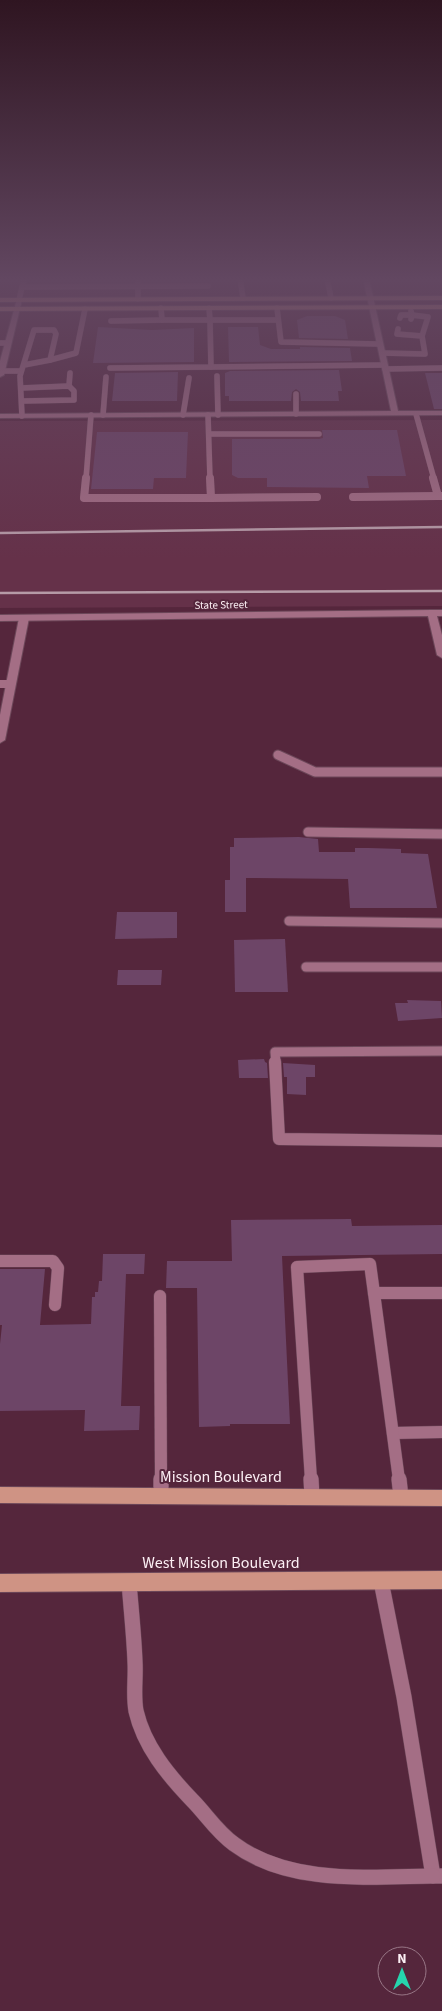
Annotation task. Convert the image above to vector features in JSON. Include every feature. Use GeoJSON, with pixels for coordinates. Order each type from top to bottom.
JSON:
{"type":"FeatureCollection","features":[{"type":"Feature","properties":{"kind":"main road","name":"Mission Boulevard"},"geometry":{"type":"LineString","coordinates":[[0,1495],[442,1498]]}},
{"type":"Feature","properties":{"kind":"main road","name":"West Mission Boulevard"},"geometry":{"type":"LineString","coordinates":[[0,1583],[442,1580]]}},
{"type":"Feature","properties":{"kind":"street"},"geometry":{"type":"LineString","coordinates":[[385,372],[395,414]]}},
{"type":"Feature","properties":{"kind":"street"},"geometry":{"type":"LineString","coordinates":[[0,416],[442,413]]}},
{"type":"Feature","properties":{"kind":"street"},"geometry":{"type":"LineString","coordinates":[[437,613],[442,655]]}},
{"type":"Feature","properties":{"kind":"street","name":"State Street"},"geometry":{"type":"LineString","coordinates":[[0,618],[437,613]]}},
{"type":"Feature","properties":{"kind":"street"},"geometry":{"type":"LineString","coordinates":[[0,740],[24,618]]}},
{"type":"Feature","properties":{"kind":"lane"},"geometry":{"type":"LineString","coordinates":[[22,416],[24,401],[21,388],[23,372]]}},
{"type":"Feature","properties":{"kind":"lane"},"geometry":{"type":"LineString","coordinates":[[68,386],[70,373]]}},
{"type":"Feature","properties":{"kind":"lane"},"geometry":{"type":"LineString","coordinates":[[216,376],[218,415]]}},
{"type":"Feature","properties":{"kind":"lane"},"geometry":{"type":"LineString","coordinates":[[103,415],[106,377]]}},
{"type":"Feature","properties":{"kind":"lane"},"geometry":{"type":"LineString","coordinates":[[183,415],[189,378]]}},
{"type":"Feature","properties":{"kind":"lane"},"geometry":{"type":"LineString","coordinates":[[21,388],[68,386],[74,390],[74,400],[24,401]]}},
{"type":"Feature","properties":{"kind":"lane"},"geometry":{"type":"LineString","coordinates":[[296,394],[296,414]]}},
{"type":"Feature","properties":{"kind":"lane"},"geometry":{"type":"LineString","coordinates":[[353,497],[440,496],[416,414]]}},
{"type":"Feature","properties":{"kind":"lane"},"geometry":{"type":"LineString","coordinates":[[91,415],[84,498],[317,497]]}},
{"type":"Feature","properties":{"kind":"lane"},"geometry":{"type":"LineString","coordinates":[[208,415],[211,498]]}},
{"type":"Feature","properties":{"kind":"lane"},"geometry":{"type":"LineString","coordinates":[[209,434],[319,434]]}},
{"type":"Feature","properties":{"kind":"lane"},"geometry":{"type":"LineString","coordinates":[[0,684],[11,684]]}},
{"type":"Feature","properties":{"kind":"lane"},"geometry":{"type":"LineString","coordinates":[[278,755],[315,772],[442,772]]}},
{"type":"Feature","properties":{"kind":"lane"},"geometry":{"type":"LineString","coordinates":[[308,832],[442,834]]}},
{"type":"Feature","properties":{"kind":"lane"},"geometry":{"type":"LineString","coordinates":[[289,921],[442,923]]}},
{"type":"Feature","properties":{"kind":"lane"},"geometry":{"type":"LineString","coordinates":[[306,967],[442,967]]}},
{"type":"Feature","properties":{"kind":"lane"},"geometry":{"type":"LineString","coordinates":[[442,1051],[275,1052],[279,1139],[442,1141]]}},
{"type":"Feature","properties":{"kind":"lane"},"geometry":{"type":"LineString","coordinates":[[0,1261],[53,1261],[58,1268],[55,1305]]}},
{"type":"Feature","properties":{"kind":"lane"},"geometry":{"type":"LineString","coordinates":[[312,1496],[297,1267],[370,1264],[401,1497]]}},
{"type":"Feature","properties":{"kind":"lane"},"geometry":{"type":"LineString","coordinates":[[374,1293],[442,1293]]}},
{"type":"Feature","properties":{"kind":"lane"},"geometry":{"type":"LineString","coordinates":[[160,1296],[161,1496]]}},
{"type":"Feature","properties":{"kind":"lane"},"geometry":{"type":"LineString","coordinates":[[393,1433],[442,1432]]}},
{"type":"Feature","properties":{"kind":"lane"},"geometry":{"type":"LineString","coordinates":[[129,1582],[135,1664],[134,1698],[138,1716],[152,1752],[180,1788],[212,1824],[235,1845],[261,1859],[300,1871],[342,1877],[438,1876],[381,1581]]}},
{"type":"Feature","properties":{"kind":"shaded area"},"geometry":{"type":"Polygon","coordinates":[[[442,420],[442,606],[0,608],[0,421],[442,420]]]}},
{"type":"Feature","properties":{"kind":"building"},"geometry":{"type":"Polygon","coordinates":[[[178,372],[177,401],[112,401],[115,373],[178,372]]]}},
{"type":"Feature","properties":{"kind":"building"},"geometry":{"type":"Polygon","coordinates":[[[339,372],[342,391],[338,391],[339,401],[301,401],[300,392],[296,389],[292,392],[291,401],[229,401],[229,396],[225,396],[225,373],[339,372]]]}},
{"type":"Feature","properties":{"kind":"building"},"geometry":{"type":"Polygon","coordinates":[[[425,373],[442,373],[442,409],[434,409],[425,373]]]}},
{"type":"Feature","properties":{"kind":"building"},"geometry":{"type":"Polygon","coordinates":[[[322,430],[397,430],[406,476],[367,476],[369,488],[267,487],[267,478],[238,478],[232,475],[232,439],[319,439],[323,438],[322,430]]]}},
{"type":"Feature","properties":{"kind":"building"},"geometry":{"type":"Polygon","coordinates":[[[97,432],[188,432],[186,478],[154,478],[153,489],[91,489],[97,432]]]}},
{"type":"Feature","properties":{"kind":"building"},"geometry":{"type":"Polygon","coordinates":[[[299,837],[318,839],[319,852],[355,852],[355,848],[369,848],[401,849],[401,853],[428,854],[437,908],[350,908],[348,879],[246,878],[246,912],[225,912],[225,880],[230,880],[230,847],[234,847],[234,838],[299,837]]]}},
{"type":"Feature","properties":{"kind":"building"},"geometry":{"type":"Polygon","coordinates":[[[117,912],[177,912],[177,938],[115,939],[117,912]]]}},
{"type":"Feature","properties":{"kind":"building"},"geometry":{"type":"Polygon","coordinates":[[[285,939],[288,992],[235,992],[234,940],[285,939]]]}},
{"type":"Feature","properties":{"kind":"building"},"geometry":{"type":"Polygon","coordinates":[[[118,970],[162,970],[161,985],[117,985],[118,970]]]}},
{"type":"Feature","properties":{"kind":"building"},"geometry":{"type":"Polygon","coordinates":[[[407,1000],[441,1001],[442,1018],[398,1021],[395,1003],[408,1003],[407,1000]]]}},
{"type":"Feature","properties":{"kind":"building"},"geometry":{"type":"Polygon","coordinates":[[[264,1059],[267,1063],[268,1078],[239,1078],[238,1060],[264,1059]]]}},
{"type":"Feature","properties":{"kind":"building"},"geometry":{"type":"Polygon","coordinates":[[[283,1063],[315,1065],[315,1077],[306,1077],[306,1095],[287,1094],[287,1077],[284,1077],[283,1063]]]}},
{"type":"Feature","properties":{"kind":"building"},"geometry":{"type":"Polygon","coordinates":[[[351,1219],[352,1226],[442,1225],[442,1254],[282,1256],[290,1424],[230,1424],[230,1426],[199,1427],[197,1288],[166,1288],[167,1261],[232,1261],[231,1220],[351,1219]]]}},
{"type":"Feature","properties":{"kind":"building"},"geometry":{"type":"Polygon","coordinates":[[[103,1254],[145,1254],[144,1274],[126,1274],[121,1406],[140,1406],[139,1430],[84,1431],[85,1410],[0,1411],[0,1344],[2,1325],[0,1325],[0,1269],[45,1269],[40,1325],[91,1324],[92,1297],[95,1297],[95,1292],[98,1292],[99,1281],[102,1281],[103,1254]]]}},
{"type":"Feature","properties":{"kind":"railway"},"geometry":{"type":"LineString","coordinates":[[0,533],[442,527]]}},
{"type":"Feature","properties":{"kind":"railway"},"geometry":{"type":"LineString","coordinates":[[0,593],[442,591]]}}]}
